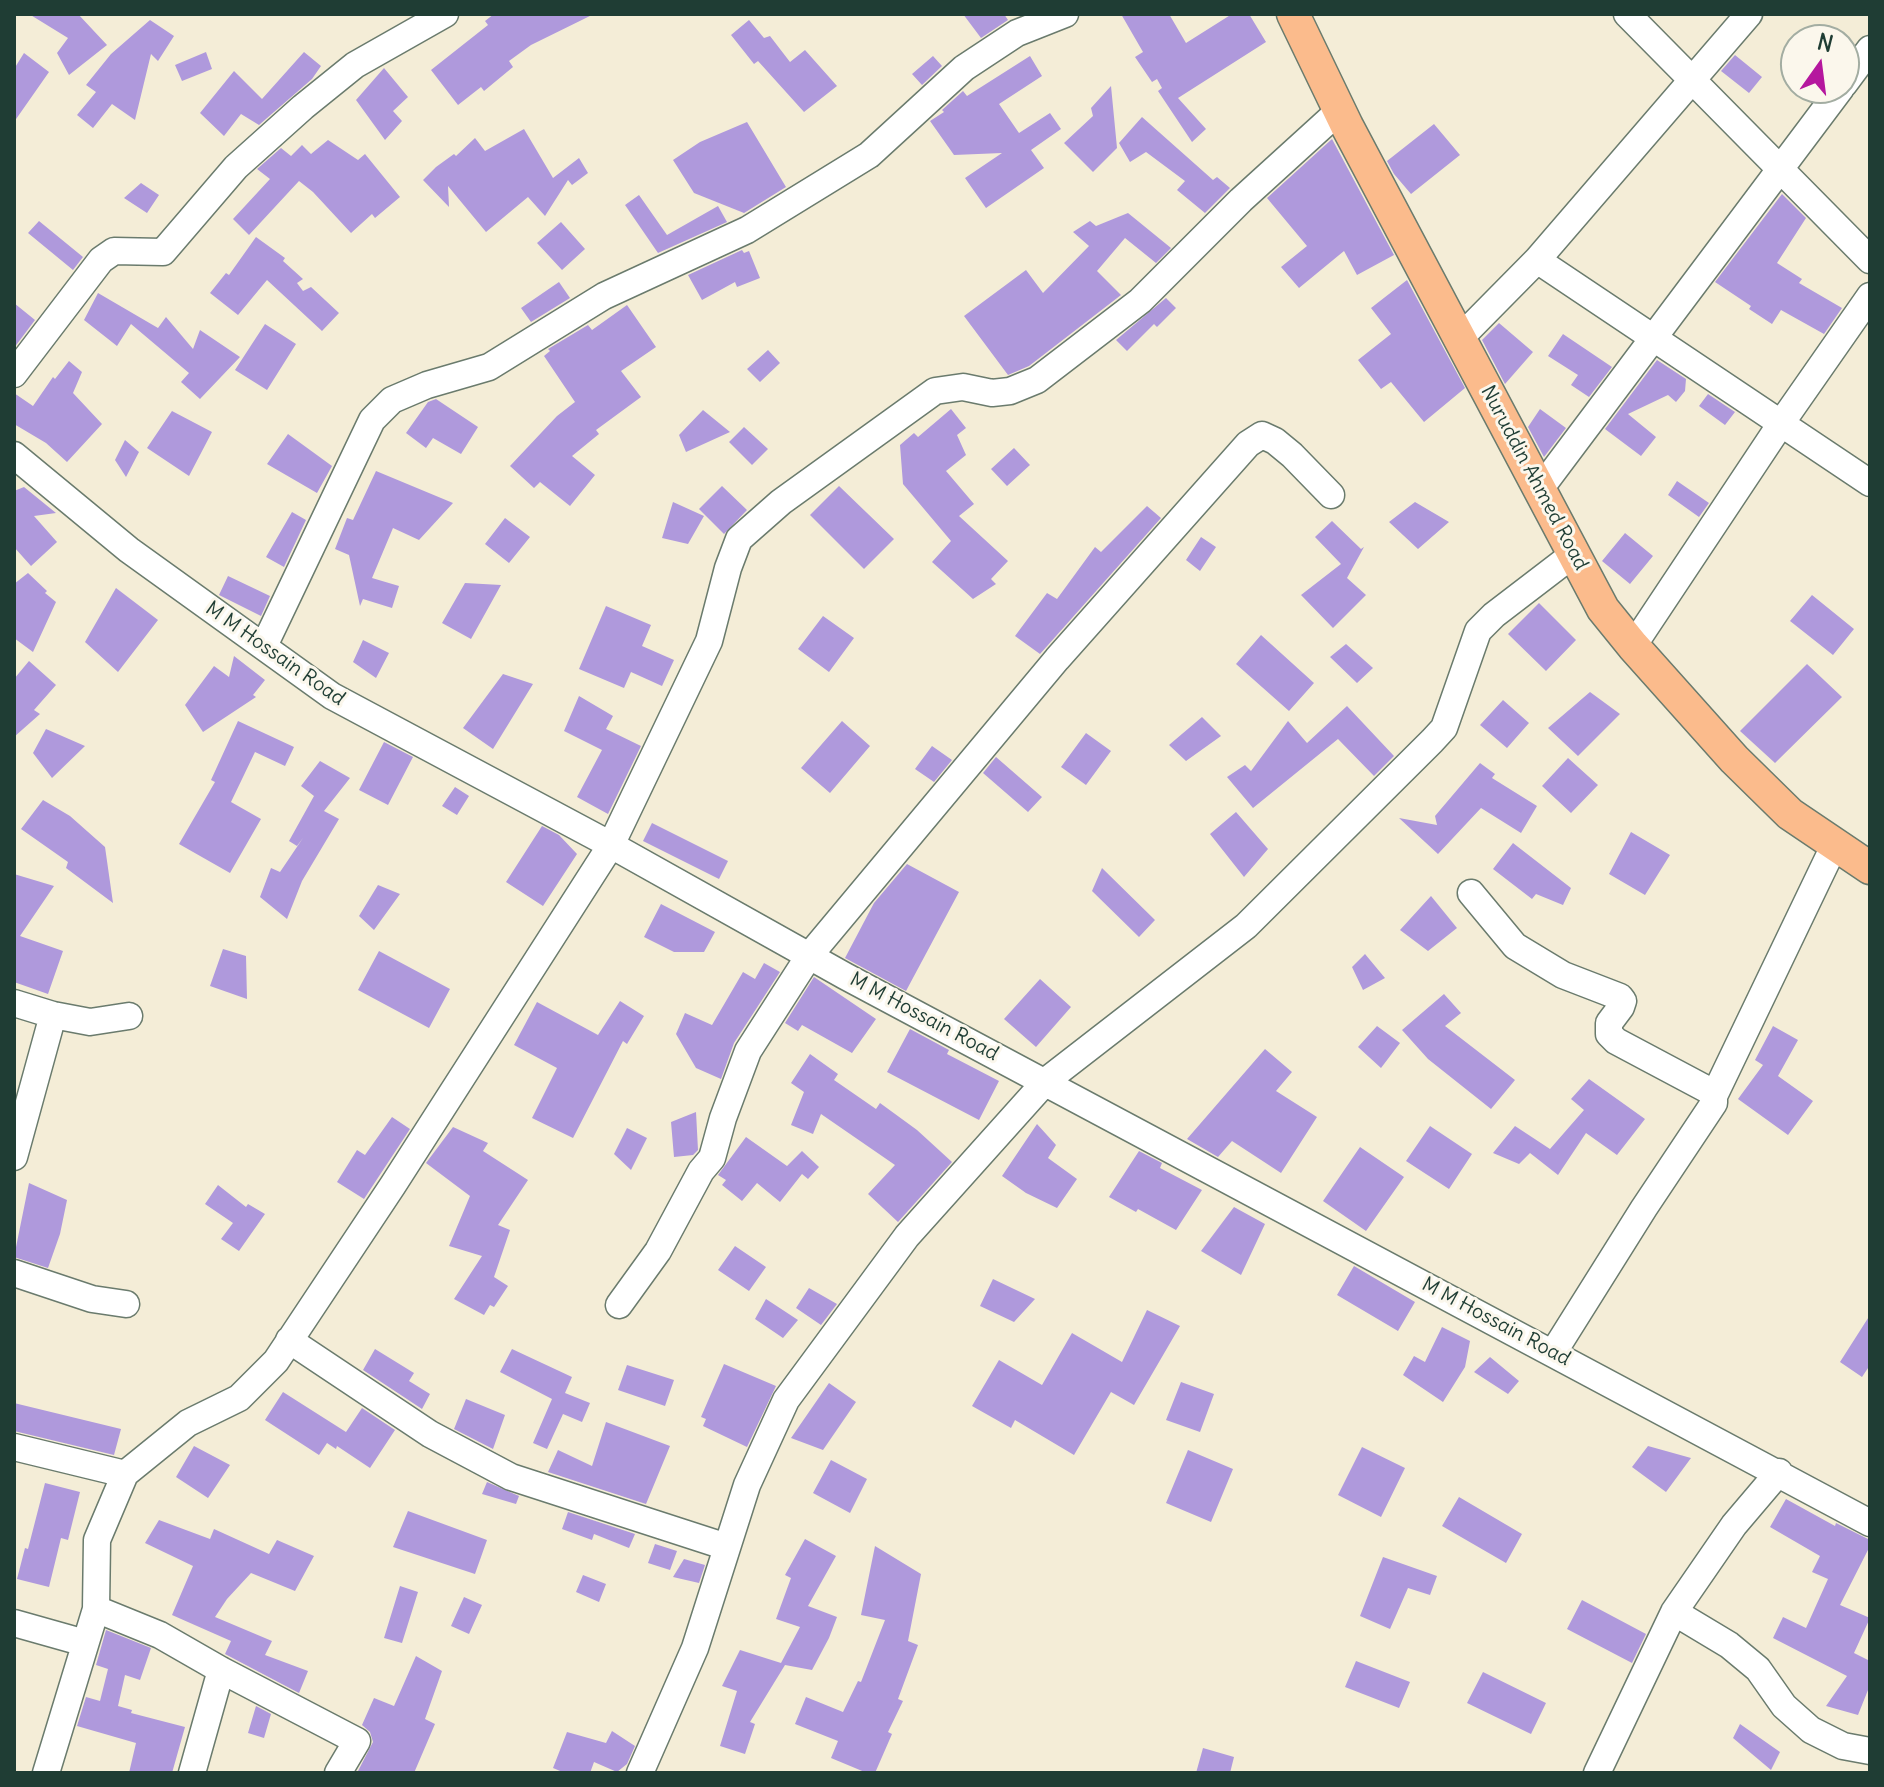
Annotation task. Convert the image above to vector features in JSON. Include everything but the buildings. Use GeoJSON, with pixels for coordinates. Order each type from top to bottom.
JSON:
{"type":"FeatureCollection","features":[{"type":"Feature","properties":{"kind":"main road","name":"Nuruddin Ahmed Road"},"geometry":{"type":"LineString","coordinates":[[1293,14],[1340,110],[1603,609],[1756,781],[1790,814],[1870,868]]}},
{"type":"Feature","properties":{"kind":"street"},"geometry":{"type":"LineString","coordinates":[[14,374],[101,260],[114,251],[163,252],[236,167],[303,107],[355,65],[445,14]]}},
{"type":"Feature","properties":{"kind":"street"},"geometry":{"type":"LineString","coordinates":[[264,646],[372,420],[392,400],[427,385],[489,367],[604,296],[747,230],[869,155],[964,68],[1017,33],[1065,14]]}},
{"type":"Feature","properties":{"kind":"street"},"geometry":{"type":"LineString","coordinates":[[1627,14],[1870,260]]}},
{"type":"Feature","properties":{"kind":"street"},"geometry":{"type":"LineString","coordinates":[[1460,338],[1537,260],[1749,14]]}},
{"type":"Feature","properties":{"kind":"street"},"geometry":{"type":"LineString","coordinates":[[1540,489],[1829,104]]}},
{"type":"Feature","properties":{"kind":"street"},"geometry":{"type":"LineString","coordinates":[[46,1773],[96,1609],[97,1540],[125,1474],[188,1423],[239,1398],[276,1361],[393,1185],[611,845],[709,641],[739,539],[781,502],[935,391],[963,387],[992,393],[1010,391],[1037,380],[1140,301],[1241,200],[1340,110]]}},
{"type":"Feature","properties":{"kind":"street"},"geometry":{"type":"LineString","coordinates":[[1537,260],[1870,483]]}},
{"type":"Feature","properties":{"kind":"street"},"geometry":{"type":"LineString","coordinates":[[1633,646],[1870,296]]}},
{"type":"Feature","properties":{"kind":"street"},"geometry":{"type":"LineString","coordinates":[[619,1305],[658,1251],[701,1171],[712,1158],[748,1051],[809,956],[1057,659],[1248,444],[1262,435],[1275,441],[1331,495]]}},
{"type":"Feature","properties":{"kind":"street","name":"M M Hossain Road"},"geometry":{"type":"LineString","coordinates":[[14,455],[129,550],[332,696],[611,845],[809,956],[1870,1523]]}},
{"type":"Feature","properties":{"kind":"street"},"geometry":{"type":"LineString","coordinates":[[640,1773],[695,1648],[747,1485],[786,1400],[907,1236],[1046,1081],[1246,926],[1411,763],[1444,728],[1478,631],[1575,553]]}},
{"type":"Feature","properties":{"kind":"street"},"geometry":{"type":"LineString","coordinates":[[1553,1353],[1714,1103],[1714,1096],[1835,844]]}},
{"type":"Feature","properties":{"kind":"street"},"geometry":{"type":"LineString","coordinates":[[1471,893],[1515,946],[1563,975],[1620,997],[1623,1001],[1621,1007],[1609,1023],[1609,1034],[1616,1041],[1710,1091],[1714,1096]]}},
{"type":"Feature","properties":{"kind":"street"},"geometry":{"type":"LineString","coordinates":[[14,1003],[90,1022],[129,1016]]}},
{"type":"Feature","properties":{"kind":"street"},"geometry":{"type":"LineString","coordinates":[[14,1157],[53,1015]]}},
{"type":"Feature","properties":{"kind":"street"},"geometry":{"type":"LineString","coordinates":[[14,1273],[92,1299],[126,1304]]}},
{"type":"Feature","properties":{"kind":"street"},"geometry":{"type":"LineString","coordinates":[[289,1340],[430,1434],[511,1477],[727,1547]]}},
{"type":"Feature","properties":{"kind":"street"},"geometry":{"type":"LineString","coordinates":[[14,1447],[125,1474]]}},
{"type":"Feature","properties":{"kind":"street"},"geometry":{"type":"LineString","coordinates":[[1597,1773],[1674,1612],[1734,1525],[1779,1472]]}},
{"type":"Feature","properties":{"kind":"street"},"geometry":{"type":"LineString","coordinates":[[96,1609],[160,1635],[357,1741],[338,1773]]}},
{"type":"Feature","properties":{"kind":"street"},"geometry":{"type":"LineString","coordinates":[[1674,1612],[1729,1645],[1758,1669],[1784,1706],[1811,1730],[1843,1746],[1870,1751]]}},
{"type":"Feature","properties":{"kind":"street"},"geometry":{"type":"LineString","coordinates":[[14,1623],[85,1643]]}},
{"type":"Feature","properties":{"kind":"street"},"geometry":{"type":"LineString","coordinates":[[192,1773],[221,1670]]}}]}
